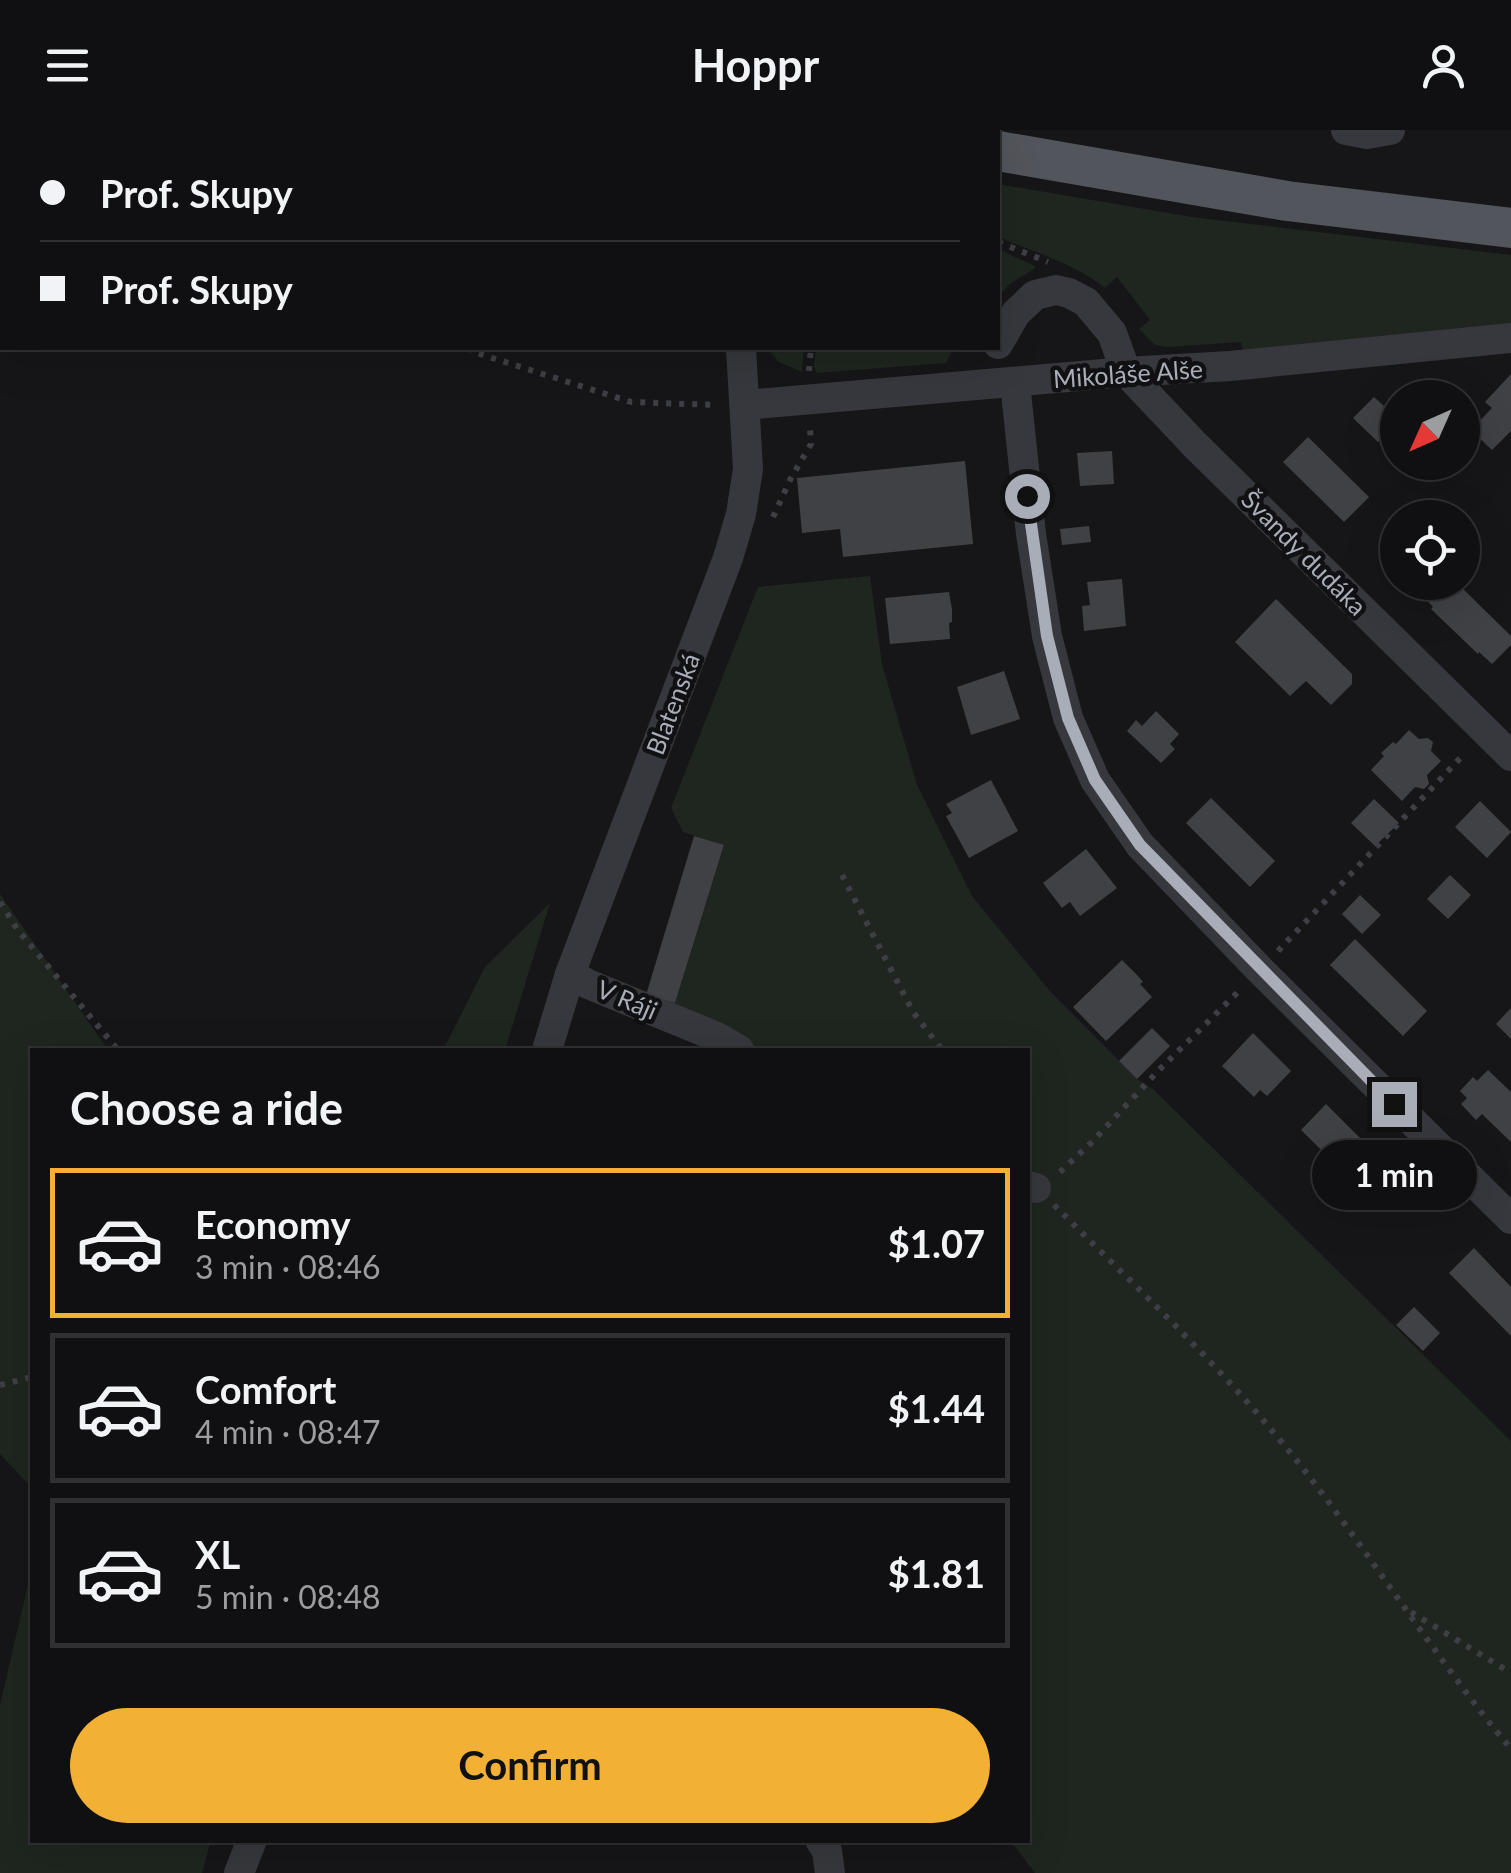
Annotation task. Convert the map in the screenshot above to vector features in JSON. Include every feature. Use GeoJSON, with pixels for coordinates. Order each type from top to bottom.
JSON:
{"type":"FeatureCollection","features":[{"type":"Feature","properties":{"kind":"main road"},"geometry":{"type":"LineString","coordinates":[[1000,152],[1287,201],[1511,228]]}},
{"type":"Feature","properties":{"kind":"street"},"geometry":{"type":"LineString","coordinates":[[1346,130],[1367,134],[1390,130]]}},
{"type":"Feature","properties":{"kind":"street","name":"Švandy dudáka"},"geometry":{"type":"LineString","coordinates":[[1000,341],[1016,313],[1034,295],[1056,290],[1086,302],[1112,333],[1126,372],[1195,446],[1511,756]]}},
{"type":"Feature","properties":{"kind":"street","name":"Mikoláše Alše"},"geometry":{"type":"LineString","coordinates":[[745,405],[1230,366],[1511,338]]}},
{"type":"Feature","properties":{"kind":"street","name":"Blatenská"},"geometry":{"type":"LineString","coordinates":[[548,1048],[570,974],[741,514],[748,468],[741,350]]}},
{"type":"Feature","properties":{"kind":"street","name":"Švandy dudáka"},"geometry":{"type":"LineString","coordinates":[[978,385],[995,350]]}},
{"type":"Feature","properties":{"kind":"street"},"geometry":{"type":"LineString","coordinates":[[1015,383],[1031,534],[1047,636],[1068,718],[1095,780],[1140,845],[1260,970],[1511,1218]]}},
{"type":"Feature","properties":{"kind":"street","name":"V Ráji"},"geometry":{"type":"LineString","coordinates":[[570,974],[736,1048]]}},
{"type":"Feature","properties":{"kind":"street"},"geometry":{"type":"LineString","coordinates":[[239,1873],[251,1843]]}},
{"type":"Feature","properties":{"kind":"street"},"geometry":{"type":"LineString","coordinates":[[822,1843],[830,1873]]}},
{"type":"Feature","properties":{"kind":"path"},"geometry":{"type":"LineString","coordinates":[[471,350],[631,402],[745,405]]}},
{"type":"Feature","properties":{"kind":"path"},"geometry":{"type":"LineString","coordinates":[[1486,731],[1092,1142],[1062,1171],[1032,1187],[1206,1356],[1300,1464],[1464,1692],[1511,1749]]}},
{"type":"Feature","properties":{"kind":"path"},"geometry":{"type":"LineString","coordinates":[[842,875],[914,1012],[941,1048]]}},
{"type":"Feature","properties":{"kind":"path"},"geometry":{"type":"LineString","coordinates":[[0,902],[17,929],[116,1048]]}},
{"type":"Feature","properties":{"kind":"path"},"geometry":{"type":"LineString","coordinates":[[0,1385],[30,1378]]}},
{"type":"Feature","properties":{"kind":"path"},"geometry":{"type":"LineString","coordinates":[[1406,1609],[1511,1673]]}},
{"type":"Feature","properties":{"kind":"shaded area"},"geometry":{"type":"Polygon","coordinates":[[[1000,184],[1192,217],[1511,255],[1511,323],[1243,350],[1241,342],[1167,347],[1155,345],[1139,329],[1150,320],[1117,277],[1105,288],[1067,265],[1000,238],[1000,184]]]}},
{"type":"Feature","properties":{"kind":"shaded area"},"geometry":{"type":"Polygon","coordinates":[[[1000,250],[1035,266],[1000,295],[1000,250]]]}},
{"type":"Feature","properties":{"kind":"shaded area"},"geometry":{"type":"Polygon","coordinates":[[[769,350],[804,350],[802,372],[779,362],[769,350]]]}},
{"type":"Feature","properties":{"kind":"shaded area"},"geometry":{"type":"Polygon","coordinates":[[[816,350],[953,350],[946,363],[816,373],[816,350]]]}},
{"type":"Feature","properties":{"kind":"shaded area"},"geometry":{"type":"Polygon","coordinates":[[[870,576],[882,664],[917,785],[972,896],[1049,990],[1137,1079],[1153,1089],[1511,1441],[1511,1873],[1035,1873],[1012,1843],[1030,1843],[1030,1048],[751,1048],[646,995],[675,1003],[724,846],[683,832],[671,808],[758,587],[870,576]]]}},
{"type":"Feature","properties":{"kind":"shaded area"},"geometry":{"type":"Polygon","coordinates":[[[0,894],[107,1048],[30,1048],[30,1486],[0,1454],[0,894]]]}},
{"type":"Feature","properties":{"kind":"shaded area"},"geometry":{"type":"Polygon","coordinates":[[[550,903],[506,1048],[444,1048],[485,967],[550,903]]]}},
{"type":"Feature","properties":{"kind":"shaded area"},"geometry":{"type":"Polygon","coordinates":[[[30,1576],[30,1843],[210,1843],[202,1873],[0,1873],[0,1705],[30,1576]]]}},
{"type":"Feature","properties":{"kind":"building"},"geometry":{"type":"Polygon","coordinates":[[[1511,374],[1511,431],[1492,450],[1480,439],[1480,421],[1492,408],[1485,402],[1511,374]]]}},
{"type":"Feature","properties":{"kind":"building"},"geometry":{"type":"Polygon","coordinates":[[[1374,397],[1380,402],[1380,440],[1378,442],[1353,418],[1374,397]]]}},
{"type":"Feature","properties":{"kind":"building"},"geometry":{"type":"Polygon","coordinates":[[[1308,437],[1369,497],[1344,522],[1283,462],[1308,437]]]}},
{"type":"Feature","properties":{"kind":"building"},"geometry":{"type":"Polygon","coordinates":[[[1112,451],[1114,484],[1080,486],[1077,453],[1112,451]]]}},
{"type":"Feature","properties":{"kind":"building"},"geometry":{"type":"Polygon","coordinates":[[[965,461],[973,544],[843,557],[840,529],[802,533],[797,478],[965,461]]]}},
{"type":"Feature","properties":{"kind":"building"},"geometry":{"type":"Polygon","coordinates":[[[1089,526],[1091,542],[1062,545],[1060,529],[1089,526]]]}},
{"type":"Feature","properties":{"kind":"building"},"geometry":{"type":"Polygon","coordinates":[[[1122,579],[1126,626],[1084,631],[1082,606],[1090,605],[1087,582],[1122,579]]]}},
{"type":"Feature","properties":{"kind":"building"},"geometry":{"type":"Polygon","coordinates":[[[949,592],[950,639],[890,644],[885,598],[949,592]]]}},
{"type":"Feature","properties":{"kind":"building"},"geometry":{"type":"Polygon","coordinates":[[[1276,599],[1352,674],[1352,684],[1331,705],[1306,681],[1290,696],[1235,642],[1276,599]]]}},
{"type":"Feature","properties":{"kind":"building"},"geometry":{"type":"Polygon","coordinates":[[[1427,600],[1474,600],[1511,636],[1511,645],[1492,664],[1427,600]]]}},
{"type":"Feature","properties":{"kind":"building"},"geometry":{"type":"Polygon","coordinates":[[[1004,671],[1020,719],[971,735],[957,687],[1004,671]]]}},
{"type":"Feature","properties":{"kind":"building"},"geometry":{"type":"Polygon","coordinates":[[[1156,711],[1179,734],[1170,744],[1175,749],[1161,763],[1127,731],[1136,720],[1142,726],[1156,711]]]}},
{"type":"Feature","properties":{"kind":"building"},"geometry":{"type":"Polygon","coordinates":[[[1409,730],[1419,739],[1433,742],[1431,751],[1441,761],[1427,775],[1429,784],[1424,789],[1415,787],[1402,801],[1371,770],[1384,756],[1381,753],[1409,730]]]}},
{"type":"Feature","properties":{"kind":"building"},"geometry":{"type":"Polygon","coordinates":[[[991,780],[1018,831],[969,858],[946,816],[952,813],[946,804],[991,780]]]}},
{"type":"Feature","properties":{"kind":"building"},"geometry":{"type":"Polygon","coordinates":[[[1211,798],[1275,861],[1250,887],[1186,823],[1211,798]]]}},
{"type":"Feature","properties":{"kind":"building"},"geometry":{"type":"Polygon","coordinates":[[[1374,799],[1399,823],[1375,846],[1351,823],[1374,799]]]}},
{"type":"Feature","properties":{"kind":"building"},"geometry":{"type":"Polygon","coordinates":[[[1480,801],[1511,832],[1487,858],[1455,827],[1480,801]]]}},
{"type":"Feature","properties":{"kind":"building"},"geometry":{"type":"Polygon","coordinates":[[[694,836],[724,845],[675,1003],[646,995],[694,836]]]}},
{"type":"Feature","properties":{"kind":"building"},"geometry":{"type":"Polygon","coordinates":[[[1086,849],[1117,888],[1080,916],[1070,902],[1062,908],[1043,883],[1086,849]]]}},
{"type":"Feature","properties":{"kind":"building"},"geometry":{"type":"Polygon","coordinates":[[[1450,875],[1471,895],[1448,919],[1427,899],[1450,875]]]}},
{"type":"Feature","properties":{"kind":"building"},"geometry":{"type":"Polygon","coordinates":[[[1360,895],[1381,915],[1362,934],[1342,914],[1360,895]]]}},
{"type":"Feature","properties":{"kind":"building"},"geometry":{"type":"Polygon","coordinates":[[[1355,939],[1427,1011],[1403,1036],[1330,965],[1355,939]]]}},
{"type":"Feature","properties":{"kind":"building"},"geometry":{"type":"Polygon","coordinates":[[[1122,960],[1152,997],[1106,1041],[1073,1007],[1122,960]]]}},
{"type":"Feature","properties":{"kind":"building"},"geometry":{"type":"Polygon","coordinates":[[[1511,1008],[1511,1039],[1496,1024],[1511,1008]]]}},
{"type":"Feature","properties":{"kind":"building"},"geometry":{"type":"Polygon","coordinates":[[[1152,1028],[1170,1046],[1137,1079],[1119,1061],[1152,1028]]]}},
{"type":"Feature","properties":{"kind":"building"},"geometry":{"type":"Polygon","coordinates":[[[1253,1033],[1291,1071],[1267,1096],[1260,1090],[1254,1097],[1222,1066],[1253,1033]]]}},
{"type":"Feature","properties":{"kind":"building"},"geometry":{"type":"Polygon","coordinates":[[[1488,1070],[1511,1092],[1511,1142],[1482,1114],[1476,1120],[1461,1104],[1467,1098],[1460,1091],[1473,1077],[1477,1081],[1488,1070]]]}},
{"type":"Feature","properties":{"kind":"building"},"geometry":{"type":"Polygon","coordinates":[[[1326,1104],[1387,1165],[1379,1173],[1385,1179],[1368,1196],[1301,1130],[1326,1104]]]}},
{"type":"Feature","properties":{"kind":"building"},"geometry":{"type":"Polygon","coordinates":[[[1474,1248],[1511,1287],[1511,1336],[1449,1273],[1474,1248]]]}},
{"type":"Feature","properties":{"kind":"building"},"geometry":{"type":"Polygon","coordinates":[[[1414,1307],[1440,1333],[1423,1351],[1396,1325],[1414,1307]]]}},
{"type":"Feature","properties":{"kind":"route"},"geometry":{"type":"LineString","coordinates":[[1027,496],[1047,636],[1068,718],[1095,780],[1140,845],[1394,1104]]}}]}
